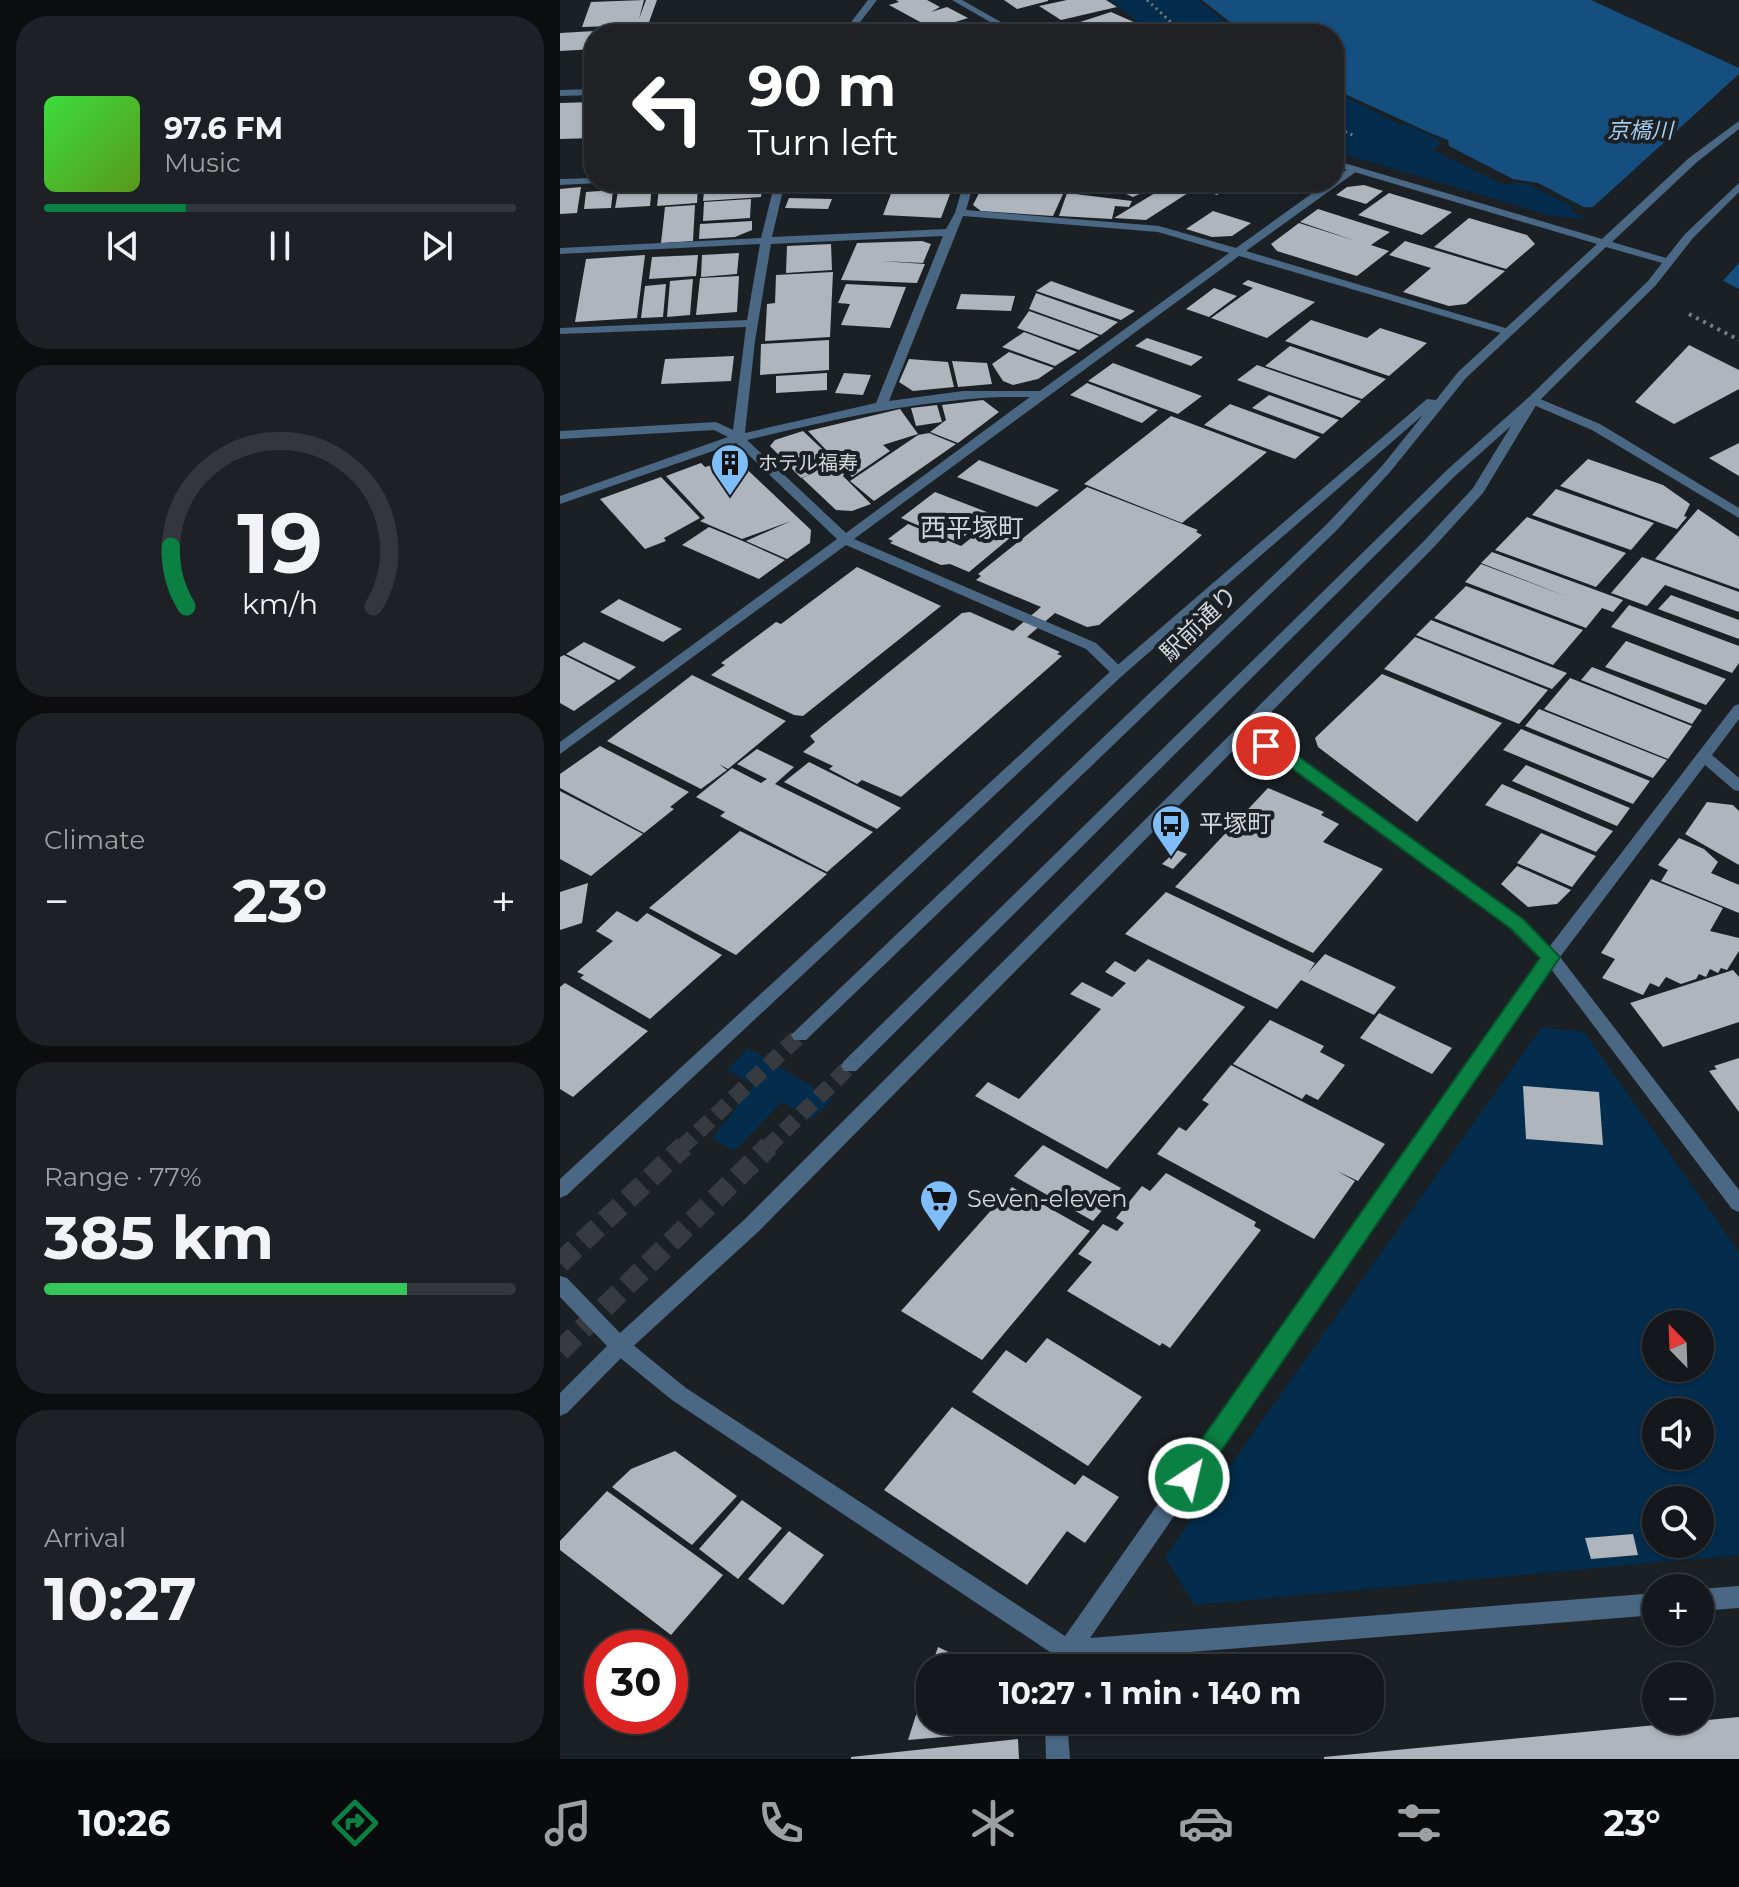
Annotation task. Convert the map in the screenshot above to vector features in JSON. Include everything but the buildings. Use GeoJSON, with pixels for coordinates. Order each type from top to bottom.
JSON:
{"type":"FeatureCollection","features":[{"type":"Feature","properties":{"kind":"street"},"geometry":{"type":"LineString","coordinates":[[854,24],[873,0]]}},
{"type":"Feature","properties":{"kind":"street"},"geometry":{"type":"LineString","coordinates":[[956,0],[1000,24]]}},
{"type":"Feature","properties":{"kind":"street"},"geometry":{"type":"LineString","coordinates":[[560,93],[584,92]]}},
{"type":"Feature","properties":{"kind":"street","name":"駅前通り"},"geometry":{"type":"LineString","coordinates":[[800,1035],[1331,528],[1386,469],[1462,375],[1693,160],[1739,124]]}},
{"type":"Feature","properties":{"kind":"street"},"geometry":{"type":"LineString","coordinates":[[1344,166],[1669,262]]}},
{"type":"Feature","properties":{"kind":"street"},"geometry":{"type":"LineString","coordinates":[[1344,175],[1353,169]]}},
{"type":"Feature","properties":{"kind":"street"},"geometry":{"type":"LineString","coordinates":[[560,182],[584,181]]}},
{"type":"Feature","properties":{"kind":"street"},"geometry":{"type":"LineString","coordinates":[[850,1066],[1452,472],[1533,400],[1652,283],[1689,236],[1739,186]]}},
{"type":"Feature","properties":{"kind":"street"},"geometry":{"type":"LineString","coordinates":[[738,438],[750,323],[763,242],[777,192]]}},
{"type":"Feature","properties":{"kind":"street"},"geometry":{"type":"LineString","coordinates":[[882,404],[966,192]]}},
{"type":"Feature","properties":{"kind":"street"},"geometry":{"type":"LineString","coordinates":[[560,749],[1039,394],[1321,192]]}},
{"type":"Feature","properties":{"kind":"street"},"geometry":{"type":"LineString","coordinates":[[960,213],[1159,229],[1508,332]]}},
{"type":"Feature","properties":{"kind":"street"},"geometry":{"type":"LineString","coordinates":[[560,251],[950,232]]}},
{"type":"Feature","properties":{"kind":"street"},"geometry":{"type":"LineString","coordinates":[[560,331],[750,323]]}},
{"type":"Feature","properties":{"kind":"street"},"geometry":{"type":"LineString","coordinates":[[560,1190],[1118,672],[1462,375]]}},
{"type":"Feature","properties":{"kind":"street"},"geometry":{"type":"LineString","coordinates":[[560,500],[738,438],[882,404],[1001,391],[1039,394]]}},
{"type":"Feature","properties":{"kind":"street"},"geometry":{"type":"LineString","coordinates":[[1533,400],[1596,427],[1739,514]]}},
{"type":"Feature","properties":{"kind":"street"},"geometry":{"type":"LineString","coordinates":[[560,1407],[620,1346],[752,1225],[1242,734],[1478,490],[1533,400]]}},
{"type":"Feature","properties":{"kind":"street"},"geometry":{"type":"LineString","coordinates":[[560,435],[716,426],[738,438],[846,540],[1091,646],[1118,672]]}},
{"type":"Feature","properties":{"kind":"street"},"geometry":{"type":"LineString","coordinates":[[1071,1654],[1551,957],[1739,709]]}},
{"type":"Feature","properties":{"kind":"street"},"geometry":{"type":"LineString","coordinates":[[1242,734],[1289,758],[1517,924],[1551,957],[1739,1204]]}},
{"type":"Feature","properties":{"kind":"street"},"geometry":{"type":"LineString","coordinates":[[1703,755],[1739,786]]}},
{"type":"Feature","properties":{"kind":"street"},"geometry":{"type":"LineString","coordinates":[[560,1284],[620,1346],[679,1394],[1058,1654]]}},
{"type":"Feature","properties":{"kind":"street"},"geometry":{"type":"LineString","coordinates":[[1714,1599],[1739,1597]]}},
{"type":"Feature","properties":{"kind":"street"},"geometry":{"type":"LineString","coordinates":[[1130,1654],[1642,1605]]}},
{"type":"Feature","properties":{"kind":"street"},"geometry":{"type":"LineString","coordinates":[[1057,1734],[1058,1759]]}},
{"type":"Feature","properties":{"kind":"path"},"geometry":{"type":"LineString","coordinates":[[1147,0],[1173,24]]}},
{"type":"Feature","properties":{"kind":"path"},"geometry":{"type":"LineString","coordinates":[[1689,314],[1739,340]]}},
{"type":"Feature","properties":{"kind":"shaded area"},"geometry":{"type":"Polygon","coordinates":[[[1110,0],[1198,0],[1228,24],[1141,24],[1110,0]]]}},
{"type":"Feature","properties":{"kind":"shaded area"},"geometry":{"type":"Polygon","coordinates":[[[1344,96],[1401,125],[1406,124],[1438,139],[1440,143],[1434,151],[1503,184],[1526,183],[1575,208],[1570,210],[1587,219],[1552,216],[1344,154],[1344,96]]]}},
{"type":"Feature","properties":{"kind":"shaded area"},"geometry":{"type":"Polygon","coordinates":[[[1542,1027],[1584,1032],[1739,1252],[1739,1555],[1714,1557],[1714,1486],[1642,1486],[1642,1558],[1706,1558],[1195,1605],[1165,1557],[1542,1027]]]}},
{"type":"Feature","properties":{"kind":"shaded area"},"geometry":{"type":"Polygon","coordinates":[[[748,1048],[833,1099],[812,1119],[782,1102],[734,1151],[712,1138],[754,1085],[727,1070],[748,1048]]]}},
{"type":"Feature","properties":{"kind":"water","name":"京橋川"},"geometry":{"type":"Polygon","coordinates":[[[1202,0],[1591,0],[1739,68],[1739,289],[1538,183],[1513,179],[1449,146],[1448,140],[1344,94],[1344,24],[1232,24],[1202,0]]]}},
{"type":"Feature","properties":{"kind":"pier"},"geometry":{"type":"Polygon","coordinates":[[[1739,74],[1739,263],[1720,284],[1575,208],[1593,207],[1739,74]]]}},
{"type":"Feature","properties":{"kind":"tunnel"},"geometry":{"type":"LineString","coordinates":[[681,1148],[800,1035]]}},
{"type":"Feature","properties":{"kind":"tunnel"},"geometry":{"type":"LineString","coordinates":[[767,1148],[850,1066]]}},
{"type":"Feature","properties":{"kind":"tunnel"},"geometry":{"type":"LineString","coordinates":[[560,1263],[684,1146]]}},
{"type":"Feature","properties":{"kind":"tunnel"},"geometry":{"type":"LineString","coordinates":[[560,1351],[769,1146]]}},
{"type":"Feature","properties":{"kind":"place","name":"ホテル福寿"},"geometry":{"type":"Point","coordinates":[730,497]}},
{"type":"Feature","properties":{"kind":"place","name":"平塚町"},"geometry":{"type":"Point","coordinates":[1171,858]}},
{"type":"Feature","properties":{"kind":"place","name":"Seven-eleven"},"geometry":{"type":"Point","coordinates":[939,1233]}},
{"type":"Feature","properties":{"kind":"district","name":"西平塚町"},"geometry":{"type":"Point","coordinates":[972,528]}},
{"type":"Feature","properties":{"kind":"route"},"geometry":{"type":"LineString","coordinates":[[1189,1478],[1551,957],[1517,924],[1289,758],[1266,746]]}}]}
